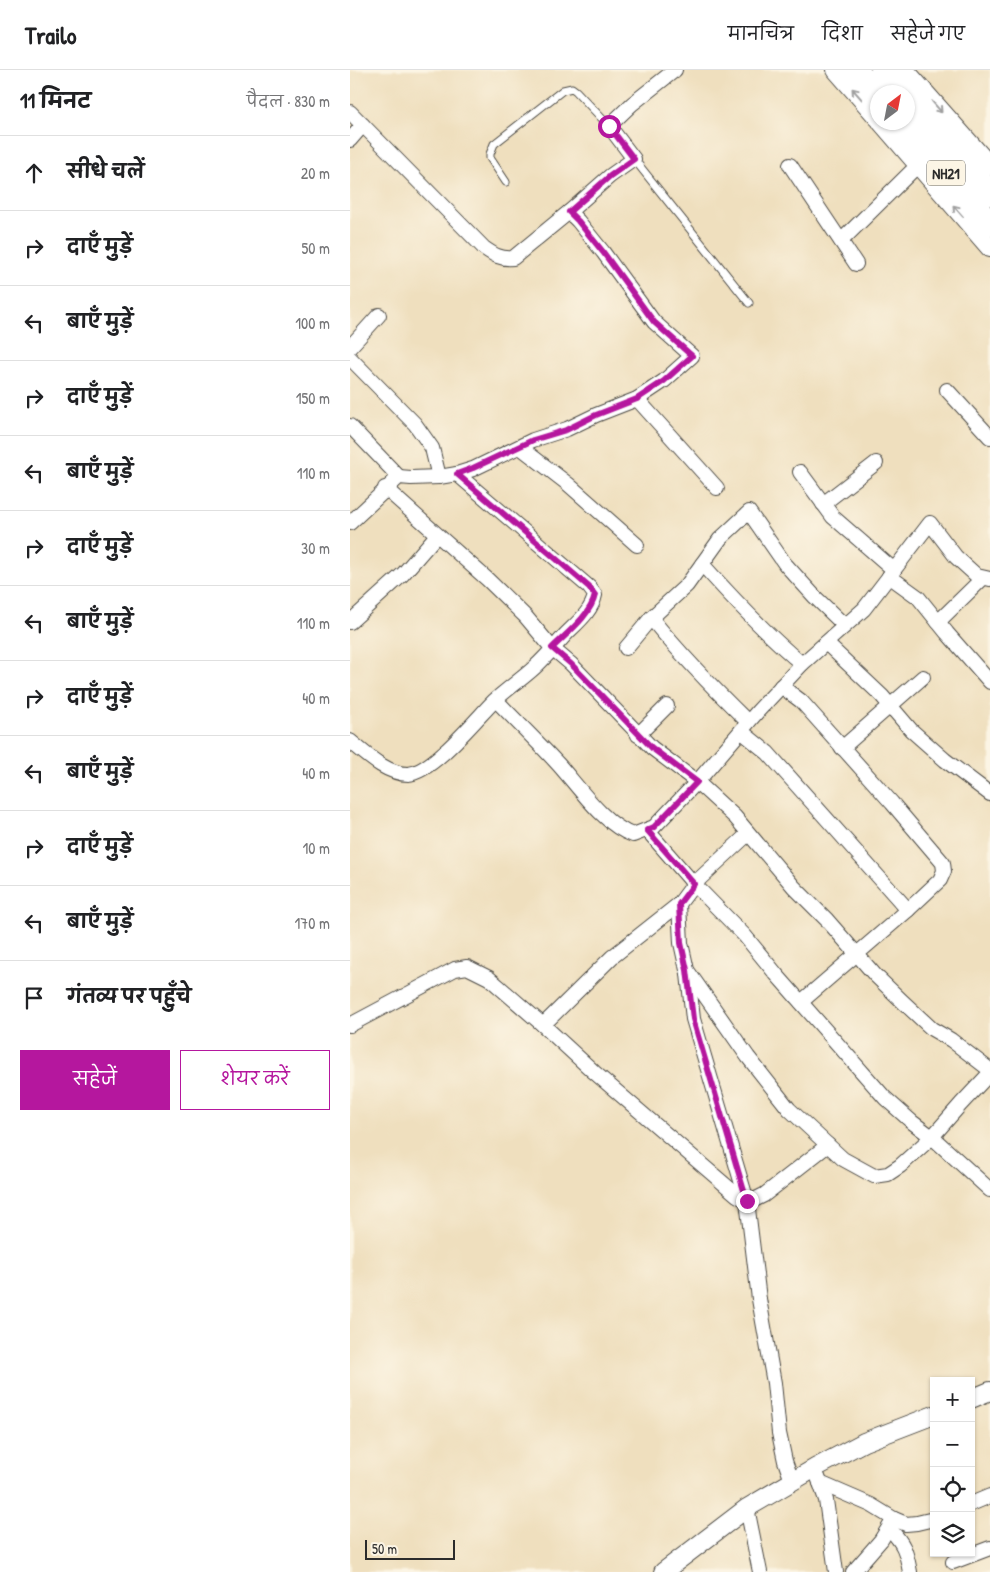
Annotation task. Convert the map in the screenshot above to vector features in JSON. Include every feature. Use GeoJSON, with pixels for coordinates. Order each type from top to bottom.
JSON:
{"type":"FeatureCollection","features":[{"type":"Feature","properties":{"kind":"highway"},"geometry":{"type":"LineString","coordinates":[[855,70],[870,86]]}},
{"type":"Feature","properties":{"kind":"highway"},"geometry":{"type":"LineString","coordinates":[[883,70],[897,85]]}},
{"type":"Feature","properties":{"kind":"highway","name":"NH21"},"geometry":{"type":"LineString","coordinates":[[915,106],[990,193]]}},
{"type":"Feature","properties":{"kind":"highway","name":"NH21"},"geometry":{"type":"LineString","coordinates":[[908,130],[990,224]]}},
{"type":"Feature","properties":{"kind":"street"},"geometry":{"type":"LineString","coordinates":[[350,112],[484,248],[495,256],[504,259],[513,258],[610,176],[634,159],[609,126],[632,104],[674,70]]}},
{"type":"Feature","properties":{"kind":"street"},"geometry":{"type":"LineString","coordinates":[[836,70],[870,109]]}},
{"type":"Feature","properties":{"kind":"street"},"geometry":{"type":"LineString","coordinates":[[905,70],[987,158]]}},
{"type":"Feature","properties":{"kind":"street"},"geometry":{"type":"LineString","coordinates":[[350,140],[363,125]]}},
{"type":"Feature","properties":{"kind":"street"},"geometry":{"type":"LineString","coordinates":[[889,130],[990,248]]}},
{"type":"Feature","properties":{"kind":"street"},"geometry":{"type":"LineString","coordinates":[[790,165],[856,264]]}},
{"type":"Feature","properties":{"kind":"street"},"geometry":{"type":"LineString","coordinates":[[840,241],[918,165]]}},
{"type":"Feature","properties":{"kind":"street"},"geometry":{"type":"LineString","coordinates":[[350,426],[398,477],[439,477],[457,474],[501,457],[533,440],[566,430],[596,415],[637,399],[664,381],[692,356],[654,322],[603,252],[569,212]]}},
{"type":"Feature","properties":{"kind":"street"},"geometry":{"type":"LineString","coordinates":[[350,347],[379,315]]}},
{"type":"Feature","properties":{"kind":"street"},"geometry":{"type":"LineString","coordinates":[[350,358],[416,424],[425,436],[432,448],[439,477]]}},
{"type":"Feature","properties":{"kind":"street"},"geometry":{"type":"LineString","coordinates":[[947,390],[990,437]]}},
{"type":"Feature","properties":{"kind":"street"},"geometry":{"type":"LineString","coordinates":[[637,399],[717,488]]}},
{"type":"Feature","properties":{"kind":"street"},"geometry":{"type":"LineString","coordinates":[[520,447],[568,484],[637,545]]}},
{"type":"Feature","properties":{"kind":"street"},"geometry":{"type":"LineString","coordinates":[[823,504],[876,463]]}},
{"type":"Feature","properties":{"kind":"street"},"geometry":{"type":"LineString","coordinates":[[800,472],[833,518],[918,597],[990,682]]}},
{"type":"Feature","properties":{"kind":"street"},"geometry":{"type":"LineString","coordinates":[[350,741],[374,760],[394,771],[409,774],[422,770],[442,755],[496,700],[535,667],[584,616],[593,603],[595,595],[589,587],[457,474]]}},
{"type":"Feature","properties":{"kind":"street"},"geometry":{"type":"LineString","coordinates":[[350,523],[398,477]]}},
{"type":"Feature","properties":{"kind":"street"},"geometry":{"type":"LineString","coordinates":[[385,488],[487,579],[526,617],[552,648],[571,664],[638,735],[697,782],[735,817],[794,888],[828,920],[875,975],[932,1030],[951,1040],[990,1072],[932,1137],[900,1166],[888,1174],[874,1176],[844,1159],[789,1109],[748,1057],[687,970]]}},
{"type":"Feature","properties":{"kind":"street"},"geometry":{"type":"LineString","coordinates":[[626,648],[652,618],[686,585],[720,539],[749,512],[785,564],[845,626]]}},
{"type":"Feature","properties":{"kind":"street"},"geometry":{"type":"LineString","coordinates":[[496,700],[556,762],[584,795],[625,833],[634,835],[654,827],[697,782],[802,664],[864,609],[930,523],[956,556],[977,576],[986,578]]}},
{"type":"Feature","properties":{"kind":"street"},"geometry":{"type":"LineString","coordinates":[[350,622],[402,574],[437,535]]}},
{"type":"Feature","properties":{"kind":"street"},"geometry":{"type":"LineString","coordinates":[[702,564],[748,615],[777,644],[802,664]]}},
{"type":"Feature","properties":{"kind":"street"},"geometry":{"type":"LineString","coordinates":[[938,622],[986,578]]}},
{"type":"Feature","properties":{"kind":"street"},"geometry":{"type":"LineString","coordinates":[[652,618],[672,644],[908,910]]}},
{"type":"Feature","properties":{"kind":"street"},"geometry":{"type":"LineString","coordinates":[[826,644],[882,696],[911,730],[945,760],[990,794]]}},
{"type":"Feature","properties":{"kind":"street"},"geometry":{"type":"LineString","coordinates":[[842,748],[923,677]]}},
{"type":"Feature","properties":{"kind":"street"},"geometry":{"type":"LineString","coordinates":[[782,686],[801,701],[892,803],[943,863],[944,870],[940,880],[908,910],[801,1002]]}},
{"type":"Feature","properties":{"kind":"street"},"geometry":{"type":"LineString","coordinates":[[638,735],[667,706]]}},
{"type":"Feature","properties":{"kind":"street"},"geometry":{"type":"LineString","coordinates":[[647,830],[694,884],[745,936],[885,1098],[932,1137],[990,1190]]}},
{"type":"Feature","properties":{"kind":"street"},"geometry":{"type":"LineString","coordinates":[[543,1025],[612,957],[679,904],[694,884],[748,834]]}},
{"type":"Feature","properties":{"kind":"street"},"geometry":{"type":"LineString","coordinates":[[679,904],[681,943],[687,970],[693,1019],[747,1201],[759,1299],[774,1383],[779,1433],[785,1461],[792,1481]]}},
{"type":"Feature","properties":{"kind":"street"},"geometry":{"type":"LineString","coordinates":[[350,1025],[455,969],[467,968],[489,978],[594,1072],[747,1201],[764,1195],[828,1145]]}},
{"type":"Feature","properties":{"kind":"street"},"geometry":{"type":"LineString","coordinates":[[975,1397],[990,1391]]}},
{"type":"Feature","properties":{"kind":"street"},"geometry":{"type":"LineString","coordinates":[[663,1572],[747,1508],[792,1481],[818,1475],[864,1442],[930,1417]]}},
{"type":"Feature","properties":{"kind":"street"},"geometry":{"type":"LineString","coordinates":[[818,1475],[871,1505],[891,1523],[904,1546],[910,1572]]}},
{"type":"Feature","properties":{"kind":"street"},"geometry":{"type":"LineString","coordinates":[[818,1475],[826,1500],[836,1572]]}},
{"type":"Feature","properties":{"kind":"street"},"geometry":{"type":"LineString","coordinates":[[975,1502],[990,1496]]}},
{"type":"Feature","properties":{"kind":"street"},"geometry":{"type":"LineString","coordinates":[[747,1508],[760,1572]]}},
{"type":"Feature","properties":{"kind":"street"},"geometry":{"type":"LineString","coordinates":[[891,1523],[906,1524],[930,1520]]}},
{"type":"Feature","properties":{"kind":"street"},"geometry":{"type":"LineString","coordinates":[[853,1572],[871,1553],[891,1523]]}},
{"type":"Feature","properties":{"kind":"street"},"geometry":{"type":"LineString","coordinates":[[953,1563],[990,1548]]}},
{"type":"Feature","properties":{"kind":"lane"},"geometry":{"type":"LineString","coordinates":[[506,182],[490,158],[491,148],[563,90],[572,88],[576,91],[609,126]]}},
{"type":"Feature","properties":{"kind":"lane"},"geometry":{"type":"LineString","coordinates":[[634,159],[748,302]]}},
{"type":"Feature","properties":{"kind":"route"},"geometry":{"type":"LineString","coordinates":[[609,126],[634,159],[610,176],[569,212],[603,252],[654,322],[692,356],[664,381],[637,399],[596,415],[566,430],[533,440],[501,457],[457,474],[589,587],[595,595],[593,603],[584,616],[552,648],[571,664],[618,715],[652,748],[697,782],[654,827],[647,830],[694,884],[679,904],[681,943],[687,970],[693,1019],[747,1201]]}}]}
